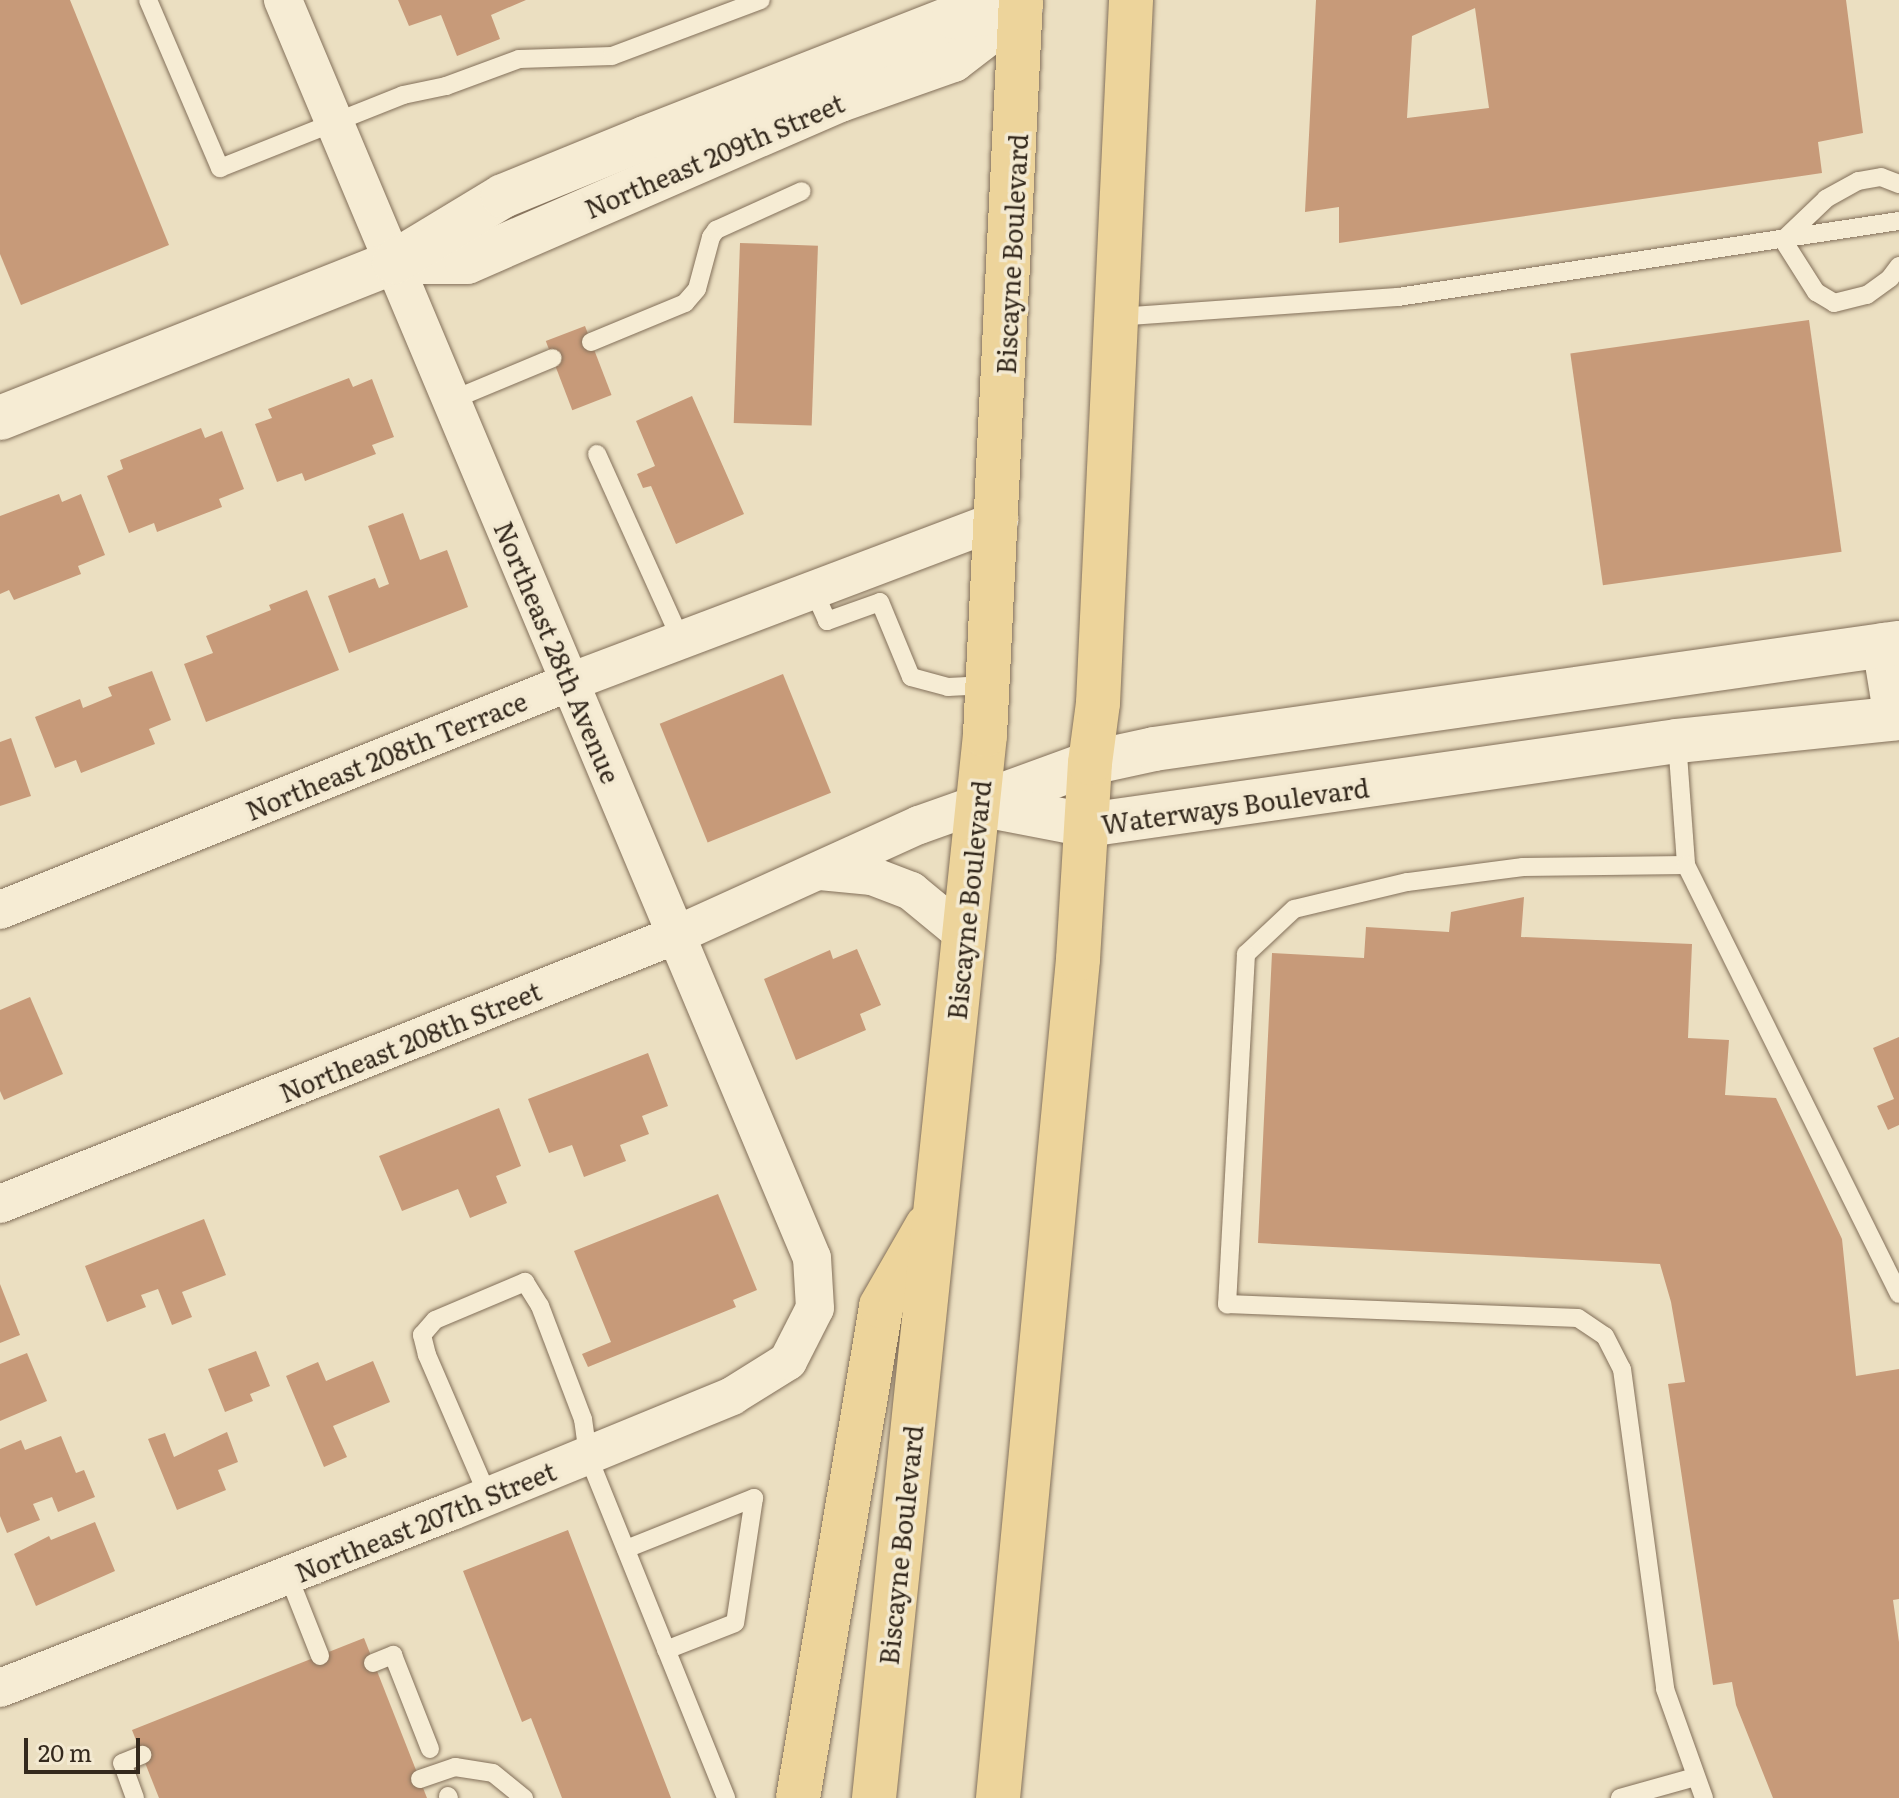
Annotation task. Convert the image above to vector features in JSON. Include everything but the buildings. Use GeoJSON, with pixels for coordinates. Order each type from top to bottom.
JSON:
{"type":"FeatureCollection","features":[{"type":"Feature","properties":{"kind":"main road"},"geometry":{"type":"LineString","coordinates":[[998,1798],[1078,959],[1090,763],[1098,703],[1131,0]]}},
{"type":"Feature","properties":{"kind":"main road","name":"Biscayne Boulevard"},"geometry":{"type":"LineString","coordinates":[[874,1798],[990,685],[1028,3]]}},
{"type":"Feature","properties":{"kind":"main road"},"geometry":{"type":"LineString","coordinates":[[798,1798],[881,1306],[935,1213]]}},
{"type":"Feature","properties":{"kind":"street","name":"Northeast 28th Avenue"},"geometry":{"type":"LineString","coordinates":[[283,0],[812,1258],[815,1308]]}},
{"type":"Feature","properties":{"kind":"street","name":"Northeast 209th Street"},"geometry":{"type":"LineString","coordinates":[[0,418],[394,262],[467,262],[840,100],[953,60],[1028,3]]}},
{"type":"Feature","properties":{"kind":"street","name":"Northeast 208th Terrace"},"geometry":{"type":"LineString","coordinates":[[0,910],[570,682],[999,520]]}},
{"type":"Feature","properties":{"kind":"street"},"geometry":{"type":"LineString","coordinates":[[978,804],[1090,763],[1154,749],[1891,644],[1898,726]]}},
{"type":"Feature","properties":{"kind":"street","name":"Waterways Boulevard"},"geometry":{"type":"LineString","coordinates":[[978,804],[1087,825],[1677,741],[1898,726]]}},
{"type":"Feature","properties":{"kind":"street","name":"Northeast 208th Street"},"geometry":{"type":"LineString","coordinates":[[0,1204],[676,935],[919,825],[978,804]]}},
{"type":"Feature","properties":{"kind":"street","name":"Northeast 208th Street"},"geometry":{"type":"LineString","coordinates":[[817,871],[872,876],[911,891],[963,934]]}},
{"type":"Feature","properties":{"kind":"street","name":"Northeast 207th Street"},"geometry":{"type":"LineString","coordinates":[[0,1688],[488,1496],[732,1396],[788,1361],[815,1308]]}},
{"type":"Feature","properties":{"kind":"lane"},"geometry":{"type":"LineString","coordinates":[[148,0],[220,168],[403,95],[446,86],[519,59],[612,56],[761,0]]}},
{"type":"Feature","properties":{"kind":"lane"},"geometry":{"type":"LineString","coordinates":[[1783,240],[1826,199],[1858,181],[1881,177],[1899,184]]}},
{"type":"Feature","properties":{"kind":"lane"},"geometry":{"type":"LineString","coordinates":[[591,342],[685,303],[697,289],[711,237],[716,230],[802,191]]}},
{"type":"Feature","properties":{"kind":"lane"},"geometry":{"type":"LineString","coordinates":[[1117,317],[1398,297],[1899,221]]}},
{"type":"Feature","properties":{"kind":"lane"},"geometry":{"type":"LineString","coordinates":[[1783,240],[1816,292],[1834,303],[1867,295],[1890,278],[1899,266]]}},
{"type":"Feature","properties":{"kind":"lane"},"geometry":{"type":"LineString","coordinates":[[452,400],[553,358]]}},
{"type":"Feature","properties":{"kind":"lane"},"geometry":{"type":"LineString","coordinates":[[597,454],[681,640]]}},
{"type":"Feature","properties":{"kind":"lane"},"geometry":{"type":"LineString","coordinates":[[813,589],[827,621],[880,602],[911,677],[948,687],[990,685]]}},
{"type":"Feature","properties":{"kind":"lane"},"geometry":{"type":"LineString","coordinates":[[1677,741],[1686,865],[1899,1294]]}},
{"type":"Feature","properties":{"kind":"lane"},"geometry":{"type":"LineString","coordinates":[[1686,865],[1523,867],[1407,882],[1294,909],[1246,954],[1227,1304],[1578,1318],[1605,1336],[1622,1369],[1665,1689],[1704,1798]]}},
{"type":"Feature","properties":{"kind":"lane"},"geometry":{"type":"LineString","coordinates":[[488,1496],[427,1355],[422,1335],[435,1320],[525,1282],[540,1306],[583,1419],[588,1456],[726,1798]]}},
{"type":"Feature","properties":{"kind":"lane"},"geometry":{"type":"LineString","coordinates":[[626,1549],[754,1498],[735,1623],[666,1650]]}},
{"type":"Feature","properties":{"kind":"lane"},"geometry":{"type":"LineString","coordinates":[[288,1575],[320,1656]]}},
{"type":"Feature","properties":{"kind":"lane"},"geometry":{"type":"LineString","coordinates":[[373,1663],[393,1655],[430,1749]]}},
{"type":"Feature","properties":{"kind":"lane"},"geometry":{"type":"LineString","coordinates":[[135,1798],[122,1763],[142,1755]]}},
{"type":"Feature","properties":{"kind":"lane"},"geometry":{"type":"LineString","coordinates":[[420,1779],[455,1767],[493,1773],[524,1798]]}},
{"type":"Feature","properties":{"kind":"lane"},"geometry":{"type":"LineString","coordinates":[[1620,1798],[1695,1777]]}}]}
